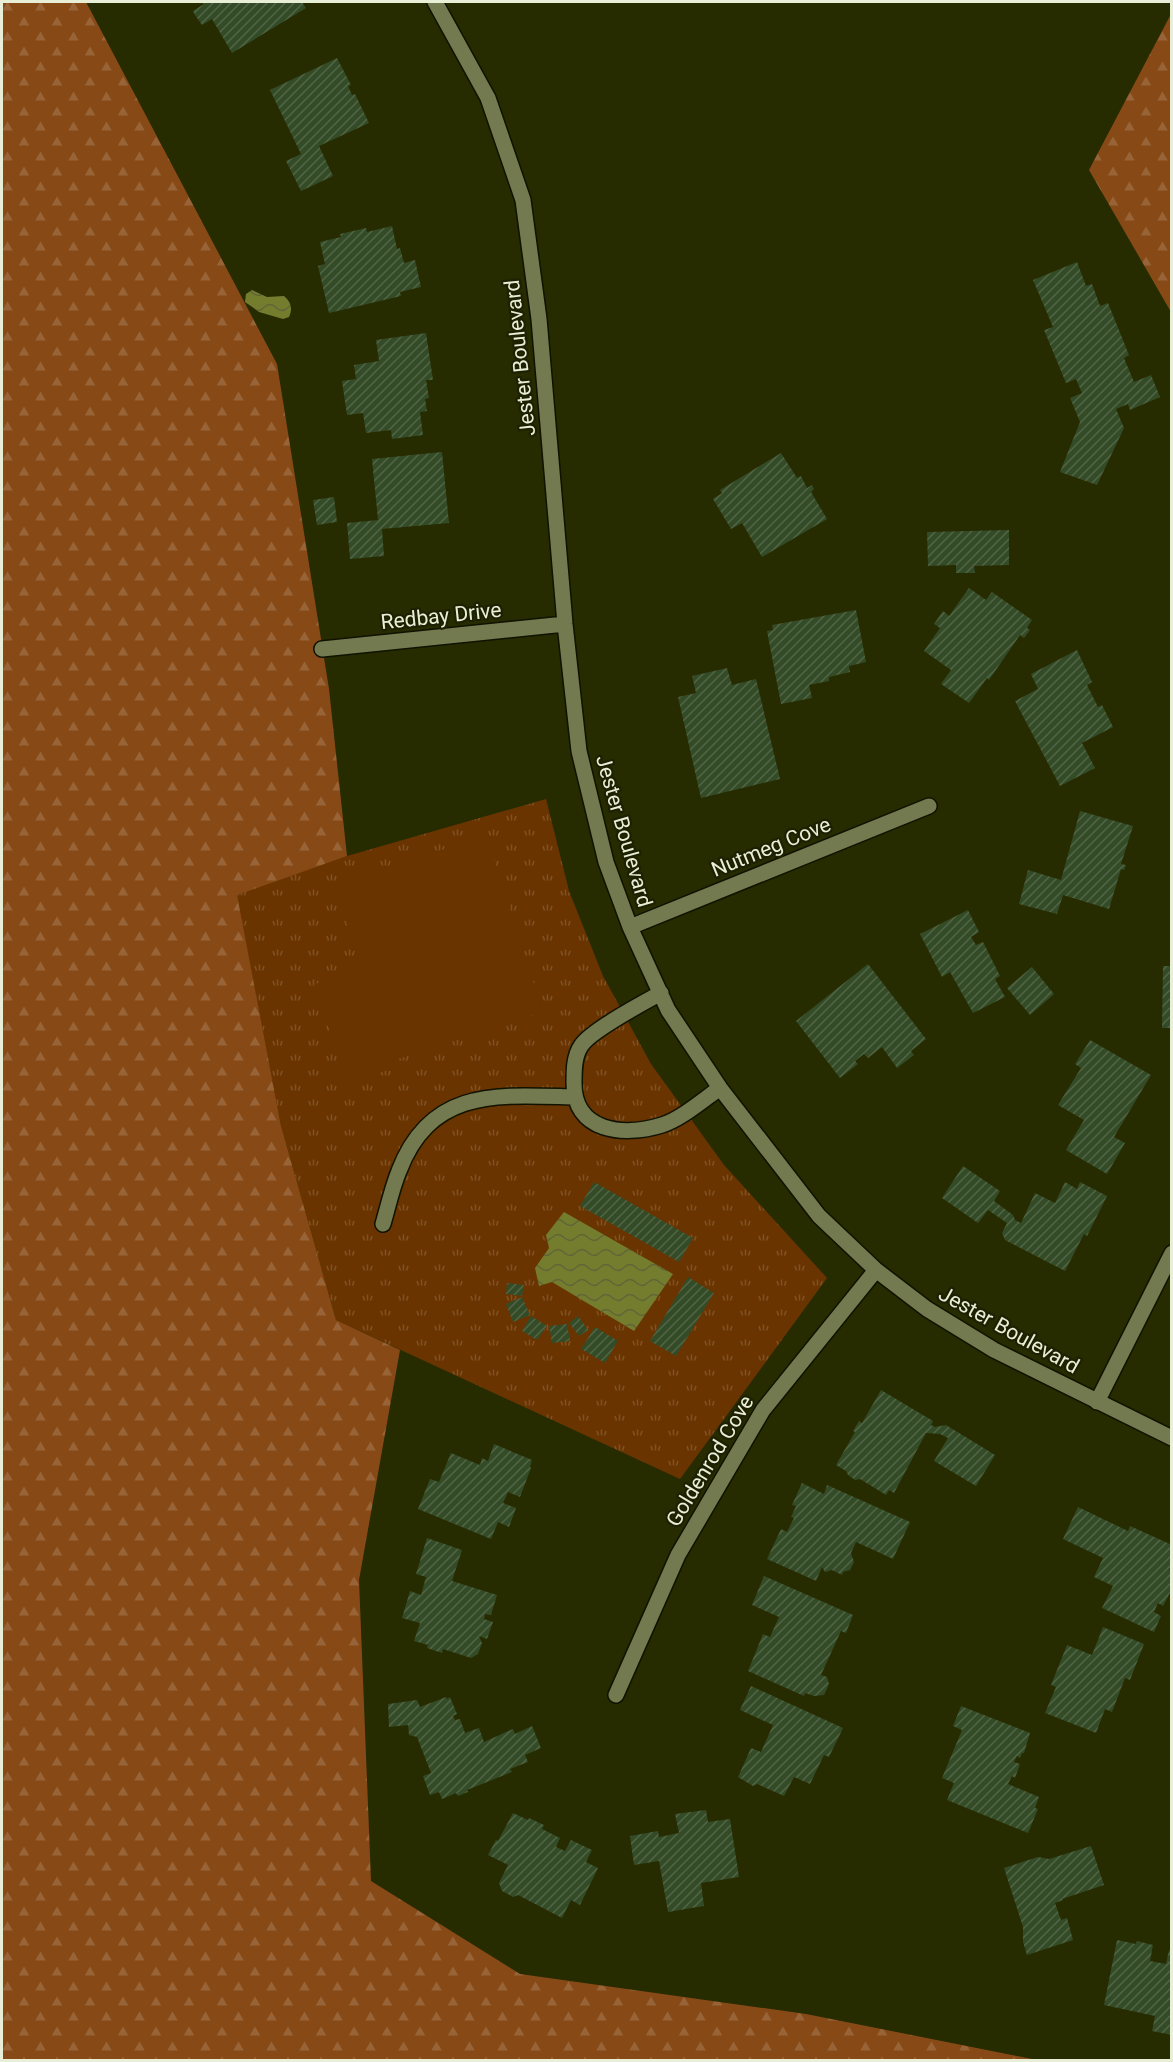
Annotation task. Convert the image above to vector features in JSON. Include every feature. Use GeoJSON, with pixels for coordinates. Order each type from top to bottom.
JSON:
{"type":"FeatureCollection","features":[{"type":"Feature","properties":{"kind":"street","name":"Jester Boulevard"},"geometry":{"type":"LineString","coordinates":[[435,2],[488,98],[523,200],[539,319],[565,624],[579,750],[606,862],[630,927],[668,1010],[720,1088],[819,1216],[876,1270],[927,1309],[994,1350],[1172,1438]]}},
{"type":"Feature","properties":{"kind":"street","name":"Redbay Drive"},"geometry":{"type":"LineString","coordinates":[[322,649],[565,624]]}},
{"type":"Feature","properties":{"kind":"street","name":"Nutmeg Cove"},"geometry":{"type":"LineString","coordinates":[[630,927],[929,806]]}},
{"type":"Feature","properties":{"kind":"street"},"geometry":{"type":"LineString","coordinates":[[660,993],[602,1028],[581,1046],[574,1065],[574,1097],[583,1113],[601,1128],[631,1131],[664,1125],[720,1088]]}},
{"type":"Feature","properties":{"kind":"street"},"geometry":{"type":"LineString","coordinates":[[383,1224],[399,1170],[422,1128],[456,1105],[496,1096],[574,1097]]}},
{"type":"Feature","properties":{"kind":"street"},"geometry":{"type":"LineString","coordinates":[[1097,1402],[1172,1253]]}},
{"type":"Feature","properties":{"kind":"street","name":"Goldenrod Cove"},"geometry":{"type":"LineString","coordinates":[[616,1695],[678,1556],[763,1410],[876,1270]]}},
{"type":"Feature","properties":{"kind":"green space"},"geometry":{"type":"Polygon","coordinates":[[[2,2],[86,2],[277,364],[329,689],[347,856],[237,895],[281,1126],[336,1320],[400,1350],[359,1580],[371,1881],[520,1974],[806,2014],[1037,2060],[2,2060],[2,2]]]}},
{"type":"Feature","properties":{"kind":"green space"},"geometry":{"type":"Polygon","coordinates":[[[1172,15],[1171,312],[1089,170],[1172,15]]]}},
{"type":"Feature","properties":{"kind":"green space"},"geometry":{"type":"Polygon","coordinates":[[[546,799],[569,891],[603,976],[651,1064],[724,1165],[827,1278],[680,1479],[336,1320],[281,1126],[236,894],[347,856],[546,799]]]}},
{"type":"Feature","properties":{"kind":"green space"},"geometry":{"type":"Polygon","coordinates":[[[486,836],[543,1012],[392,1061],[394,1068],[348,1083],[315,984],[361,969],[334,884],[486,836]]]}},
{"type":"Feature","properties":{"kind":"water"},"geometry":{"type":"Polygon","coordinates":[[[252,290],[267,297],[284,296],[291,305],[289,317],[283,319],[259,312],[245,302],[246,294],[252,290]]]}},
{"type":"Feature","properties":{"kind":"water"},"geometry":{"type":"Polygon","coordinates":[[[564,1212],[673,1274],[634,1331],[552,1282],[539,1286],[535,1268],[549,1248],[546,1235],[564,1212]]]}},
{"type":"Feature","properties":{"kind":"building"},"geometry":{"type":"Polygon","coordinates":[[[202,2],[302,2],[306,8],[232,53],[212,19],[202,25],[195,15],[193,11],[204,4],[202,2]]]}},
{"type":"Feature","properties":{"kind":"building"},"geometry":{"type":"Polygon","coordinates":[[[337,58],[351,85],[348,86],[352,95],[355,94],[369,123],[319,146],[333,176],[301,191],[286,161],[301,154],[270,90],[337,58]]]}},
{"type":"Feature","properties":{"kind":"building"},"geometry":{"type":"Polygon","coordinates":[[[392,226],[397,249],[400,248],[404,263],[415,260],[421,287],[400,292],[401,296],[329,313],[318,266],[325,264],[320,242],[341,237],[340,234],[366,228],[367,232],[392,226]]]}},
{"type":"Feature","properties":{"kind":"building"},"geometry":{"type":"Polygon","coordinates":[[[1077,262],[1086,286],[1092,284],[1100,306],[1108,303],[1129,355],[1124,358],[1134,382],[1151,375],[1160,397],[1130,410],[1128,404],[1116,409],[1124,428],[1097,485],[1060,472],[1080,422],[1070,398],[1082,393],[1076,379],[1066,383],[1044,330],[1053,327],[1033,280],[1077,262]]]}},
{"type":"Feature","properties":{"kind":"building"},"geometry":{"type":"Polygon","coordinates":[[[426,333],[433,380],[426,380],[429,398],[425,399],[427,411],[420,412],[423,435],[392,439],[391,430],[366,433],[363,413],[347,415],[342,381],[356,379],[354,365],[379,361],[376,340],[426,333]]]}},
{"type":"Feature","properties":{"kind":"building"},"geometry":{"type":"Polygon","coordinates":[[[442,452],[449,523],[382,529],[384,556],[350,559],[347,523],[378,520],[372,459],[442,452]]]}},
{"type":"Feature","properties":{"kind":"building"},"geometry":{"type":"Polygon","coordinates":[[[781,453],[797,478],[801,476],[807,488],[812,485],[814,489],[811,492],[827,519],[762,557],[742,523],[731,529],[713,499],[722,493],[720,490],[781,453]]]}},
{"type":"Feature","properties":{"kind":"building"},"geometry":{"type":"Polygon","coordinates":[[[334,497],[337,522],[317,525],[313,500],[334,497]]]}},
{"type":"Feature","properties":{"kind":"building"},"geometry":{"type":"Polygon","coordinates":[[[1009,530],[1009,565],[974,566],[975,573],[956,573],[956,565],[928,566],[927,532],[1009,530]]]}},
{"type":"Feature","properties":{"kind":"building"},"geometry":{"type":"Polygon","coordinates":[[[969,588],[986,600],[992,592],[1032,620],[1027,628],[1030,630],[1024,638],[1020,635],[989,680],[987,678],[969,703],[941,684],[951,670],[924,651],[940,628],[934,624],[943,611],[949,616],[969,588]]]}},
{"type":"Feature","properties":{"kind":"building"},"geometry":{"type":"Polygon","coordinates":[[[856,610],[866,662],[849,666],[850,672],[829,677],[829,681],[809,685],[812,698],[781,704],[767,631],[773,630],[772,625],[856,610]]]}},
{"type":"Feature","properties":{"kind":"building"},"geometry":{"type":"Polygon","coordinates":[[[1077,650],[1092,682],[1087,685],[1098,707],[1102,705],[1113,727],[1082,743],[1095,768],[1060,786],[1015,701],[1038,689],[1031,674],[1077,650]]]}},
{"type":"Feature","properties":{"kind":"building"},"geometry":{"type":"Polygon","coordinates":[[[727,668],[732,685],[756,679],[780,779],[701,798],[678,697],[696,693],[692,676],[727,668]]]}},
{"type":"Feature","properties":{"kind":"building"},"geometry":{"type":"Polygon","coordinates":[[[1080,811],[1133,826],[1121,864],[1126,865],[1124,870],[1121,869],[1109,909],[1063,895],[1057,914],[1019,904],[1028,870],[1061,880],[1080,811]]]}},
{"type":"Feature","properties":{"kind":"building"},"geometry":{"type":"Polygon","coordinates":[[[968,910],[979,932],[971,937],[976,945],[983,942],[1000,976],[995,979],[1005,997],[973,1013],[950,972],[942,977],[920,934],[968,910]]]}},
{"type":"Feature","properties":{"kind":"building"},"geometry":{"type":"Polygon","coordinates":[[[868,964],[926,1039],[911,1051],[914,1055],[897,1068],[882,1047],[868,1058],[864,1054],[855,1061],[858,1064],[840,1078],[796,1021],[868,964]]]}},
{"type":"Feature","properties":{"kind":"building"},"geometry":{"type":"Polygon","coordinates":[[[1163,966],[1172,966],[1172,1028],[1162,1028],[1163,966]]]}},
{"type":"Feature","properties":{"kind":"building"},"geometry":{"type":"Polygon","coordinates":[[[1032,967],[1054,994],[1030,1015],[1007,988],[1032,967]]]}},
{"type":"Feature","properties":{"kind":"building"},"geometry":{"type":"Polygon","coordinates":[[[1090,1040],[1151,1075],[1114,1137],[1125,1143],[1107,1174],[1066,1150],[1084,1120],[1058,1105],[1081,1068],[1075,1064],[1090,1040]]]}},
{"type":"Feature","properties":{"kind":"building"},"geometry":{"type":"Polygon","coordinates":[[[963,1166],[1000,1191],[994,1201],[1021,1223],[1035,1193],[1055,1203],[1065,1182],[1077,1189],[1080,1182],[1107,1196],[1087,1236],[1084,1234],[1065,1271],[1005,1240],[1002,1233],[1007,1223],[988,1210],[978,1223],[942,1198],[963,1166]]]}},
{"type":"Feature","properties":{"kind":"building"},"geometry":{"type":"Polygon","coordinates":[[[594,1182],[693,1238],[679,1262],[580,1206],[594,1182]]]}},
{"type":"Feature","properties":{"kind":"building"},"geometry":{"type":"Polygon","coordinates":[[[688,1277],[714,1293],[676,1356],[650,1341],[688,1277]]]}},
{"type":"Feature","properties":{"kind":"building"},"geometry":{"type":"Polygon","coordinates":[[[507,1283],[524,1285],[522,1296],[506,1294],[507,1283]]]}},
{"type":"Feature","properties":{"kind":"building"},"geometry":{"type":"Polygon","coordinates":[[[522,1297],[530,1315],[513,1322],[506,1304],[522,1297]]]}},
{"type":"Feature","properties":{"kind":"building"},"geometry":{"type":"Polygon","coordinates":[[[531,1316],[547,1326],[537,1340],[522,1331],[531,1316]]]}},
{"type":"Feature","properties":{"kind":"building"},"geometry":{"type":"Polygon","coordinates":[[[578,1316],[588,1330],[579,1336],[569,1323],[578,1316]]]}},
{"type":"Feature","properties":{"kind":"building"},"geometry":{"type":"Polygon","coordinates":[[[567,1324],[570,1341],[552,1343],[549,1326],[567,1324]]]}},
{"type":"Feature","properties":{"kind":"building"},"geometry":{"type":"Polygon","coordinates":[[[595,1327],[618,1341],[605,1363],[581,1349],[595,1327]]]}},
{"type":"Feature","properties":{"kind":"building"},"geometry":{"type":"Polygon","coordinates":[[[881,1390],[933,1421],[931,1425],[935,1427],[946,1425],[995,1455],[976,1486],[934,1461],[948,1438],[940,1434],[926,1433],[894,1493],[889,1490],[886,1495],[860,1479],[855,1480],[836,1465],[859,1421],[862,1423],[881,1390]]]}},
{"type":"Feature","properties":{"kind":"building"},"geometry":{"type":"Polygon","coordinates":[[[494,1444],[532,1460],[520,1497],[508,1492],[503,1503],[516,1508],[509,1527],[498,1522],[491,1539],[418,1509],[430,1479],[439,1482],[451,1453],[480,1465],[482,1458],[488,1461],[494,1444]]]}},
{"type":"Feature","properties":{"kind":"building"},"geometry":{"type":"Polygon","coordinates":[[[802,1483],[824,1494],[827,1485],[910,1522],[893,1559],[856,1542],[851,1553],[854,1562],[850,1570],[843,1572],[842,1575],[832,1570],[825,1572],[822,1567],[816,1581],[767,1559],[781,1529],[787,1532],[794,1518],[791,1517],[796,1506],[792,1505],[802,1483]]]}},
{"type":"Feature","properties":{"kind":"building"},"geometry":{"type":"Polygon","coordinates":[[[1078,1507],[1128,1531],[1130,1526],[1172,1545],[1172,1565],[1169,1570],[1172,1571],[1172,1589],[1163,1606],[1158,1603],[1154,1612],[1161,1616],[1154,1632],[1102,1608],[1113,1586],[1094,1577],[1103,1558],[1063,1539],[1078,1507]]]}},
{"type":"Feature","properties":{"kind":"building"},"geometry":{"type":"Polygon","coordinates":[[[427,1538],[462,1550],[452,1581],[497,1595],[491,1615],[485,1614],[484,1619],[493,1622],[487,1639],[479,1636],[482,1643],[478,1654],[471,1658],[443,1649],[442,1653],[427,1648],[428,1645],[414,1641],[420,1623],[402,1618],[410,1591],[421,1595],[426,1577],[416,1574],[427,1538]]]}},
{"type":"Feature","properties":{"kind":"building"},"geometry":{"type":"Polygon","coordinates":[[[764,1576],[853,1615],[846,1633],[841,1631],[821,1675],[827,1677],[829,1684],[824,1695],[814,1696],[805,1693],[804,1696],[748,1671],[763,1634],[770,1637],[779,1617],[752,1605],[764,1576]]]}},
{"type":"Feature","properties":{"kind":"building"},"geometry":{"type":"Polygon","coordinates":[[[1103,1627],[1144,1644],[1130,1680],[1125,1678],[1112,1712],[1105,1709],[1096,1733],[1045,1713],[1056,1687],[1051,1685],[1067,1645],[1092,1655],[1103,1627]]]}},
{"type":"Feature","properties":{"kind":"building"},"geometry":{"type":"Polygon","coordinates":[[[751,1686],[843,1728],[829,1757],[824,1755],[810,1784],[794,1777],[784,1796],[757,1784],[753,1786],[738,1777],[751,1748],[761,1752],[773,1725],[740,1710],[751,1686]]]}},
{"type":"Feature","properties":{"kind":"building"},"geometry":{"type":"Polygon","coordinates":[[[446,1697],[447,1699],[450,1697],[457,1714],[453,1716],[455,1720],[460,1719],[465,1733],[479,1728],[484,1742],[513,1729],[515,1734],[532,1726],[541,1748],[525,1755],[528,1762],[510,1769],[512,1772],[467,1790],[468,1792],[458,1796],[456,1793],[442,1799],[439,1792],[430,1795],[423,1776],[431,1773],[417,1737],[409,1735],[408,1725],[389,1727],[388,1704],[417,1700],[420,1707],[446,1697]]]}},
{"type":"Feature","properties":{"kind":"building"},"geometry":{"type":"Polygon","coordinates":[[[961,1706],[1030,1733],[1024,1753],[1020,1758],[1017,1756],[1014,1762],[1020,1764],[1015,1778],[1012,1776],[1008,1784],[1039,1797],[1035,1808],[1038,1809],[1028,1833],[947,1800],[954,1783],[942,1778],[962,1730],[953,1726],[961,1706]]]}},
{"type":"Feature","properties":{"kind":"building"},"geometry":{"type":"Polygon","coordinates":[[[706,1810],[708,1822],[730,1819],[739,1877],[701,1883],[704,1906],[668,1912],[659,1861],[634,1865],[630,1836],[658,1831],[659,1837],[679,1833],[675,1814],[706,1810]]]}},
{"type":"Feature","properties":{"kind":"building"},"geometry":{"type":"Polygon","coordinates":[[[513,1813],[544,1825],[542,1829],[560,1838],[556,1847],[565,1851],[571,1840],[592,1850],[586,1862],[598,1868],[580,1905],[571,1900],[562,1918],[518,1895],[513,1897],[502,1891],[499,1883],[508,1865],[488,1855],[513,1813]]]}},
{"type":"Feature","properties":{"kind":"building"},"geometry":{"type":"Polygon","coordinates":[[[1091,1846],[1104,1885],[1055,1903],[1061,1920],[1067,1918],[1073,1940],[1027,1955],[1023,1942],[1023,1927],[1004,1868],[1038,1857],[1049,1859],[1091,1846]]]}},
{"type":"Feature","properties":{"kind":"building"},"geometry":{"type":"Polygon","coordinates":[[[1117,1940],[1153,1945],[1150,1961],[1166,1964],[1169,1950],[1172,1951],[1172,2035],[1152,2031],[1155,2016],[1104,2005],[1117,1940]]]}}]}
